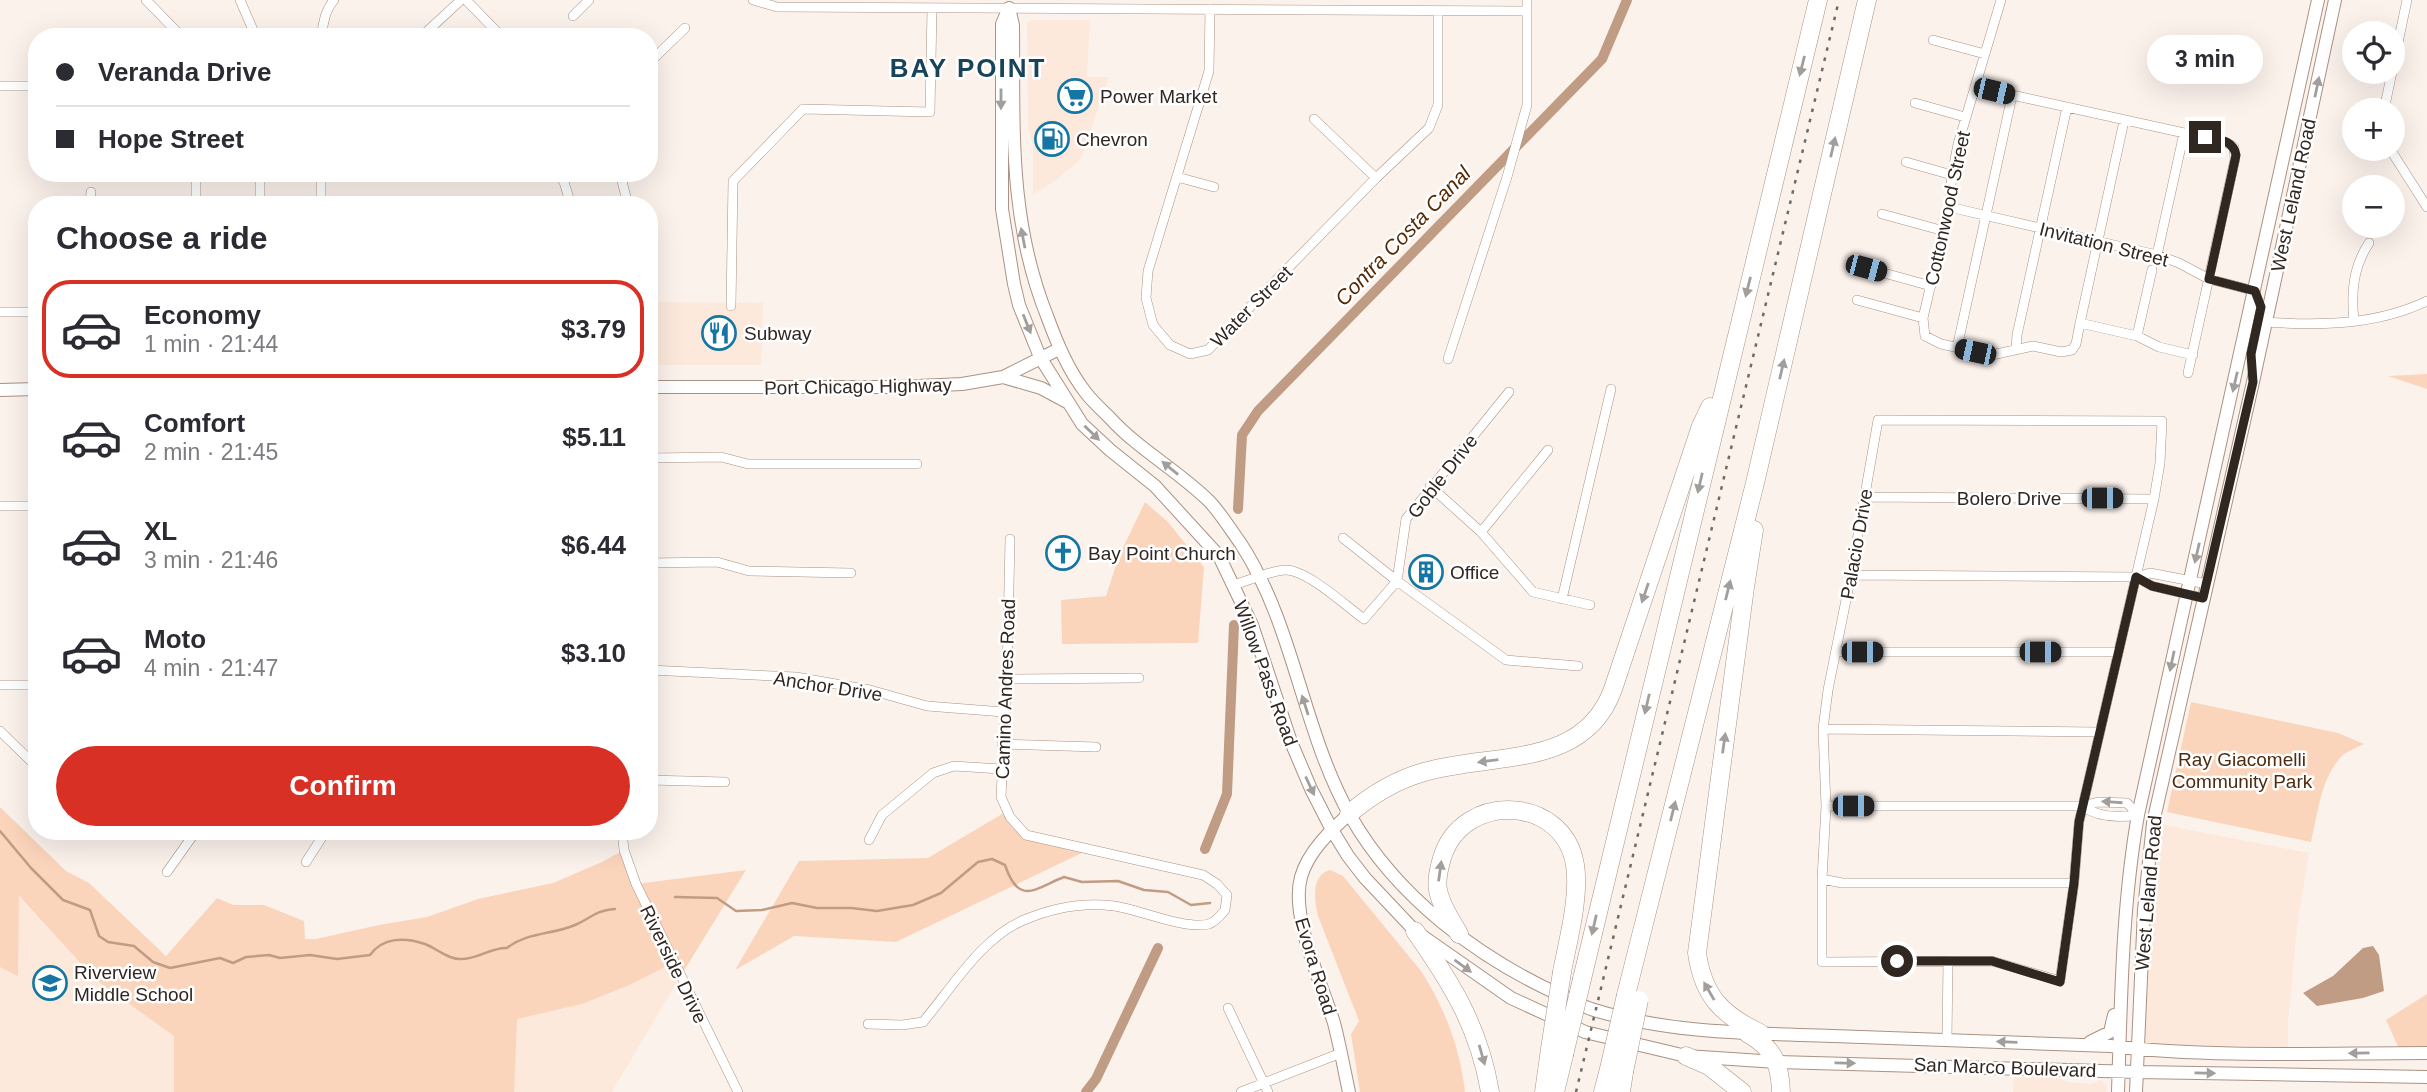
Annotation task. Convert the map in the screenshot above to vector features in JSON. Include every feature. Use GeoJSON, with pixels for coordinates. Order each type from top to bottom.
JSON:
{"type":"FeatureCollection","features":[{"type":"Feature","properties":{"kind":"highway"},"geometry":{"type":"LineString","coordinates":[[1544,1092],[1582,979],[1818,0]]}},
{"type":"Feature","properties":{"kind":"highway"},"geometry":{"type":"LineString","coordinates":[[1603,1092],[1616,1070],[1662,851],[1755,483],[1867,0]]}},
{"type":"Feature","properties":{"kind":"highway"},"geometry":{"type":"LineString","coordinates":[[1349,814],[1366,800],[1411,777],[1468,763],[1551,750],[1580,735],[1597,720],[1613,689],[1701,426],[1728,369]]}},
{"type":"Feature","properties":{"kind":"highway"},"geometry":{"type":"LineString","coordinates":[[1755,483],[1756,522],[1741,614],[1697,953],[1701,976],[1710,996],[1731,1018],[1765,1043],[1777,1062],[1781,1092]]}},
{"type":"Feature","properties":{"kind":"highway"},"geometry":{"type":"LineString","coordinates":[[1459,934],[1438,889],[1438,868],[1444,849],[1455,833],[1485,812],[1501,809],[1521,810],[1539,816],[1555,827],[1567,842],[1575,862],[1576,889],[1562,972],[1555,1092]]}},
{"type":"Feature","properties":{"kind":"highway"},"geometry":{"type":"LineString","coordinates":[[1415,931],[1464,1006],[1481,1049],[1490,1092]]}},
{"type":"Feature","properties":{"kind":"highway"},"geometry":{"type":"LineString","coordinates":[[1686,1056],[1709,1066],[1742,1092]]}},
{"type":"Feature","properties":{"kind":"highway"},"geometry":{"type":"LineString","coordinates":[[1616,1070],[1621,1092]]}},
{"type":"Feature","properties":{"kind":"main road","name":"West Leland Road"},"geometry":{"type":"LineString","coordinates":[[2118,1092],[2126,914],[2138,815],[2318,0]]}},
{"type":"Feature","properties":{"kind":"main road","name":"West Leland Road"},"geometry":{"type":"LineString","coordinates":[[2136,1092],[2144,910],[2154,814],[2253,382],[2335,0]]}},
{"type":"Feature","properties":{"kind":"main road","name":"Willow Pass Road"},"geometry":{"type":"LineString","coordinates":[[1009,4],[1013,25],[1014,173],[1023,240],[1039,297],[1059,349],[1086,393],[1116,425],[1212,505],[1241,545],[1261,578],[1275,613],[1314,734],[1349,814],[1363,836],[1422,904],[1484,954],[1523,978],[1590,1009]]}},
{"type":"Feature","properties":{"kind":"main road","name":"Willow Pass Road"},"geometry":{"type":"LineString","coordinates":[[1009,4],[1002,24],[1002,209],[1019,306],[1040,357],[1082,424],[1155,486],[1219,556],[1252,625],[1291,742],[1311,789],[1332,830],[1365,878],[1415,931],[1511,998],[1585,1032]]}},
{"type":"Feature","properties":{"kind":"main road"},"geometry":{"type":"LineString","coordinates":[[2253,382],[2251,354],[2261,307],[2255,291],[2267,278],[2275,242],[2288,219]]}},
{"type":"Feature","properties":{"kind":"main road","name":"Port Chicago Highway"},"geometry":{"type":"LineString","coordinates":[[658,387],[897,387],[962,384],[1003,377],[1059,349]]}},
{"type":"Feature","properties":{"kind":"main road"},"geometry":{"type":"LineString","coordinates":[[1003,377],[1041,388],[1068,403]]}},
{"type":"Feature","properties":{"kind":"main road"},"geometry":{"type":"LineString","coordinates":[[0,390],[28,389]]}},
{"type":"Feature","properties":{"kind":"main road"},"geometry":{"type":"LineString","coordinates":[[2154,814],[2149,804],[2149,794],[2160,744],[2158,726]]}},
{"type":"Feature","properties":{"kind":"main road","name":"Evora Road"},"geometry":{"type":"LineString","coordinates":[[1349,814],[1312,853],[1305,866],[1298,893],[1299,907],[1341,1053],[1349,1092]]}},
{"type":"Feature","properties":{"kind":"main road"},"geometry":{"type":"LineString","coordinates":[[2138,815],[2144,820],[2145,830],[2137,895],[2144,910]]}},
{"type":"Feature","properties":{"kind":"main road"},"geometry":{"type":"LineString","coordinates":[[2075,1045],[2101,1038],[2113,1028],[2117,957],[2126,914]]}},
{"type":"Feature","properties":{"kind":"main road","name":"San Marco Boulevard"},"geometry":{"type":"LineString","coordinates":[[1590,1009],[1669,1027],[1754,1033],[2287,1054],[2427,1053]]}},
{"type":"Feature","properties":{"kind":"main road","name":"San Marco Boulevard"},"geometry":{"type":"LineString","coordinates":[[1585,1032],[1686,1056],[1777,1062],[2137,1072],[2427,1076]]}},
{"type":"Feature","properties":{"kind":"street"},"geometry":{"type":"LineString","coordinates":[[146,0],[173,28]]}},
{"type":"Feature","properties":{"kind":"street"},"geometry":{"type":"LineString","coordinates":[[240,0],[252,28]]}},
{"type":"Feature","properties":{"kind":"street"},"geometry":{"type":"LineString","coordinates":[[322,28],[329,6],[334,0]]}},
{"type":"Feature","properties":{"kind":"street"},"geometry":{"type":"LineString","coordinates":[[431,28],[461,0]]}},
{"type":"Feature","properties":{"kind":"street"},"geometry":{"type":"LineString","coordinates":[[466,0],[493,28]]}},
{"type":"Feature","properties":{"kind":"street"},"geometry":{"type":"LineString","coordinates":[[573,16],[589,0]]}},
{"type":"Feature","properties":{"kind":"street"},"geometry":{"type":"LineString","coordinates":[[753,0],[777,7],[843,4],[932,9],[1009,4],[1180,4],[1210,9],[1527,11]]}},
{"type":"Feature","properties":{"kind":"street"},"geometry":{"type":"LineString","coordinates":[[1448,359],[1507,177],[1527,105],[1527,0]]}},
{"type":"Feature","properties":{"kind":"street","name":"Cottonwood Street"},"geometry":{"type":"LineString","coordinates":[[1957,348],[1931,341],[1926,335],[1923,318],[1944,231],[1952,175],[1965,117],[2001,0]]}},
{"type":"Feature","properties":{"kind":"street"},"geometry":{"type":"LineString","coordinates":[[2403,21],[2407,0]]}},
{"type":"Feature","properties":{"kind":"street"},"geometry":{"type":"LineString","coordinates":[[731,306],[733,181],[803,109],[930,112],[932,9]]}},
{"type":"Feature","properties":{"kind":"street","name":"Water Street"},"geometry":{"type":"LineString","coordinates":[[1210,9],[1209,71],[1148,271],[1146,298],[1153,325],[1170,345],[1190,354],[1208,350],[1376,178],[1429,128],[1438,105],[1438,11]]}},
{"type":"Feature","properties":{"kind":"street"},"geometry":{"type":"LineString","coordinates":[[658,54],[685,28]]}},
{"type":"Feature","properties":{"kind":"street"},"geometry":{"type":"LineString","coordinates":[[1933,40],[1985,54]]}},
{"type":"Feature","properties":{"kind":"street"},"geometry":{"type":"LineString","coordinates":[[0,86],[28,86]]}},
{"type":"Feature","properties":{"kind":"street"},"geometry":{"type":"LineString","coordinates":[[1976,87],[2225,142],[2234,148],[2235,159],[2188,373]]}},
{"type":"Feature","properties":{"kind":"street"},"geometry":{"type":"LineString","coordinates":[[2012,96],[1957,348],[1992,355],[2033,346],[2062,352],[2072,350],[2076,344],[2124,121]]}},
{"type":"Feature","properties":{"kind":"street"},"geometry":{"type":"LineString","coordinates":[[1915,103],[1965,117]]}},
{"type":"Feature","properties":{"kind":"street"},"geometry":{"type":"LineString","coordinates":[[2016,348],[2067,107]]}},
{"type":"Feature","properties":{"kind":"street"},"geometry":{"type":"LineString","coordinates":[[1314,119],[1376,178]]}},
{"type":"Feature","properties":{"kind":"street"},"geometry":{"type":"LineString","coordinates":[[2157,254],[2184,133]]}},
{"type":"Feature","properties":{"kind":"street"},"geometry":{"type":"LineString","coordinates":[[2398,161],[2427,207]]}},
{"type":"Feature","properties":{"kind":"street"},"geometry":{"type":"LineString","coordinates":[[1906,162],[1952,175]]}},
{"type":"Feature","properties":{"kind":"street"},"geometry":{"type":"LineString","coordinates":[[1177,177],[1214,187]]}},
{"type":"Feature","properties":{"kind":"street"},"geometry":{"type":"LineString","coordinates":[[91,192],[91,196]]}},
{"type":"Feature","properties":{"kind":"street","name":"Invitation Street"},"geometry":{"type":"LineString","coordinates":[[1949,207],[2157,254],[2179,262],[2209,279],[2255,291]]}},
{"type":"Feature","properties":{"kind":"street"},"geometry":{"type":"LineString","coordinates":[[1882,214],[1944,231]]}},
{"type":"Feature","properties":{"kind":"street"},"geometry":{"type":"LineString","coordinates":[[2354,321],[2353,284],[2360,257],[2369,243]]}},
{"type":"Feature","properties":{"kind":"street"},"geometry":{"type":"LineString","coordinates":[[1866,268],[1931,286]]}},
{"type":"Feature","properties":{"kind":"street"},"geometry":{"type":"LineString","coordinates":[[2137,336],[2152,270]]}},
{"type":"Feature","properties":{"kind":"street"},"geometry":{"type":"LineString","coordinates":[[1857,300],[1923,318]]}},
{"type":"Feature","properties":{"kind":"street"},"geometry":{"type":"LineString","coordinates":[[2266,321],[2354,321],[2384,316],[2427,302]]}},
{"type":"Feature","properties":{"kind":"street"},"geometry":{"type":"LineString","coordinates":[[0,312],[28,312]]}},
{"type":"Feature","properties":{"kind":"street"},"geometry":{"type":"LineString","coordinates":[[2080,323],[2137,336],[2158,347],[2193,355]]}},
{"type":"Feature","properties":{"kind":"street"},"geometry":{"type":"LineString","coordinates":[[1562,599],[1611,389]]}},
{"type":"Feature","properties":{"kind":"street","name":"Goble Drive"},"geometry":{"type":"LineString","coordinates":[[1397,581],[1406,519],[1430,486],[1509,392]]}},
{"type":"Feature","properties":{"kind":"street","name":"Palacio Drive"},"geometry":{"type":"LineString","coordinates":[[1948,961],[1822,962],[1822,879],[1826,806],[1823,729],[1878,420],[2162,421],[2154,499]]}},
{"type":"Feature","properties":{"kind":"street"},"geometry":{"type":"LineString","coordinates":[[1481,532],[1548,450]]}},
{"type":"Feature","properties":{"kind":"street"},"geometry":{"type":"LineString","coordinates":[[658,458],[721,457],[748,464],[917,464]]}},
{"type":"Feature","properties":{"kind":"street"},"geometry":{"type":"LineString","coordinates":[[1430,486],[1481,532],[1534,592],[1590,605]]}},
{"type":"Feature","properties":{"kind":"street","name":"Bolero Drive"},"geometry":{"type":"LineString","coordinates":[[1864,497],[2154,499]]}},
{"type":"Feature","properties":{"kind":"street"},"geometry":{"type":"LineString","coordinates":[[1947,1040],[1948,961],[1992,961],[2060,982],[2082,806],[2154,499]]}},
{"type":"Feature","properties":{"kind":"street"},"geometry":{"type":"LineString","coordinates":[[0,506],[28,506]]}},
{"type":"Feature","properties":{"kind":"street"},"geometry":{"type":"LineString","coordinates":[[1343,538],[1506,660],[1578,666]]}},
{"type":"Feature","properties":{"kind":"street","name":"Camino Andres Road"},"geometry":{"type":"LineString","coordinates":[[867,1024],[902,1026],[923,1022],[959,974],[999,936],[1022,920],[1054,909],[1090,905],[1116,906],[1157,918],[1209,923],[1225,910],[1227,895],[1203,875],[1026,835],[1010,817],[1001,797],[1001,769],[1007,679],[1010,539]]}},
{"type":"Feature","properties":{"kind":"street"},"geometry":{"type":"LineString","coordinates":[[658,562],[717,562],[749,571],[851,573]]}},
{"type":"Feature","properties":{"kind":"street"},"geometry":{"type":"LineString","coordinates":[[1233,585],[1261,578],[1275,571],[1288,570],[1302,574],[1364,619],[1397,581]]}},
{"type":"Feature","properties":{"kind":"street"},"geometry":{"type":"LineString","coordinates":[[1852,575],[2136,577],[2150,573],[2207,584]]}},
{"type":"Feature","properties":{"kind":"street"},"geometry":{"type":"LineString","coordinates":[[2136,577],[2152,586],[2203,598]]}},
{"type":"Feature","properties":{"kind":"street"},"geometry":{"type":"LineString","coordinates":[[1836,652],[2117,652]]}},
{"type":"Feature","properties":{"kind":"street","name":"Anchor Drive"},"geometry":{"type":"LineString","coordinates":[[658,670],[796,677],[870,690],[927,706],[1004,712]]}},
{"type":"Feature","properties":{"kind":"street"},"geometry":{"type":"LineString","coordinates":[[1007,679],[1139,678]]}},
{"type":"Feature","properties":{"kind":"street"},"geometry":{"type":"LineString","coordinates":[[0,685],[28,685]]}},
{"type":"Feature","properties":{"kind":"street"},"geometry":{"type":"LineString","coordinates":[[1823,729],[2099,732]]}},
{"type":"Feature","properties":{"kind":"street"},"geometry":{"type":"LineString","coordinates":[[0,731],[28,757]]}},
{"type":"Feature","properties":{"kind":"street"},"geometry":{"type":"LineString","coordinates":[[1002,744],[1096,747]]}},
{"type":"Feature","properties":{"kind":"street"},"geometry":{"type":"LineString","coordinates":[[869,840],[882,814],[933,773],[954,766],[1001,769]]}},
{"type":"Feature","properties":{"kind":"street"},"geometry":{"type":"LineString","coordinates":[[658,780],[725,782]]}},
{"type":"Feature","properties":{"kind":"street"},"geometry":{"type":"LineString","coordinates":[[1826,806],[2082,806],[2098,802],[2127,803],[2138,815]]}},
{"type":"Feature","properties":{"kind":"street"},"geometry":{"type":"LineString","coordinates":[[167,872],[190,840]]}},
{"type":"Feature","properties":{"kind":"street"},"geometry":{"type":"LineString","coordinates":[[306,862],[320,840]]}},
{"type":"Feature","properties":{"kind":"street","name":"Riverside Drive"},"geometry":{"type":"LineString","coordinates":[[623,840],[636,884],[738,1092]]}},
{"type":"Feature","properties":{"kind":"street"},"geometry":{"type":"LineString","coordinates":[[1822,879],[1842,883],[2074,883]]}},
{"type":"Feature","properties":{"kind":"street"},"geometry":{"type":"LineString","coordinates":[[1228,1008],[1266,1087]]}},
{"type":"Feature","properties":{"kind":"street"},"geometry":{"type":"LineString","coordinates":[[1241,1092],[1266,1087],[1341,1053]]}},
{"type":"Feature","properties":{"kind":"shaded area"},"geometry":{"type":"Polygon","coordinates":[[[1090,20],[1087,77],[1109,77],[1081,159],[1055,181],[1033,194],[1033,145],[1028,127],[1027,22],[1090,20]]]}},
{"type":"Feature","properties":{"kind":"shaded area"},"geometry":{"type":"Polygon","coordinates":[[[658,302],[763,303],[761,365],[658,365],[658,302]]]}},
{"type":"Feature","properties":{"kind":"shaded area"},"geometry":{"type":"Polygon","coordinates":[[[2160,824],[2309,853],[2297,927],[2288,1047],[2143,1044],[2148,895],[2160,824]]]}},
{"type":"Feature","properties":{"kind":"shaded area","name":"Riverview Middle School"},"geometry":{"type":"Polygon","coordinates":[[[0,877],[96,980],[582,1004],[673,963],[680,977],[612,1092],[0,1092],[0,877]]]}},
{"type":"Feature","properties":{"kind":"shaded area"},"geometry":{"type":"Polygon","coordinates":[[[2373,946],[2379,955],[2384,991],[2363,998],[2317,1006],[2303,993],[2333,976],[2363,948],[2373,946]]]}},
{"type":"Feature","properties":{"kind":"shaded area"},"geometry":{"type":"Polygon","coordinates":[[[2014,1077],[2043,1077],[2092,1084],[2101,1080],[2107,1086],[2106,1092],[2013,1092],[2014,1077]]]}},
{"type":"Feature","properties":{"kind":"green space"},"geometry":{"type":"Polygon","coordinates":[[[2427,374],[2427,389],[2388,376],[2427,374]]]}},
{"type":"Feature","properties":{"kind":"green space"},"geometry":{"type":"Polygon","coordinates":[[[1145,502],[1168,522],[1204,567],[1198,643],[1062,644],[1061,600],[1106,596],[1119,556],[1145,502]]]}},
{"type":"Feature","properties":{"kind":"green space","name":"Ray Giacomelli Community Park"},"geometry":{"type":"Polygon","coordinates":[[[2191,702],[2338,733],[2364,744],[2344,754],[2330,773],[2325,783],[2311,842],[2167,812],[2191,702]]]}},
{"type":"Feature","properties":{"kind":"green space"},"geometry":{"type":"Polygon","coordinates":[[[0,807],[28,834],[28,840],[34,840],[66,871],[89,883],[166,956],[217,898],[233,905],[264,905],[304,921],[305,939],[316,939],[427,917],[478,899],[553,883],[624,850],[636,884],[746,870],[680,977],[673,963],[582,1004],[517,1019],[514,1092],[174,1092],[174,1036],[96,980],[19,896],[18,976],[0,967],[0,807]]]}},
{"type":"Feature","properties":{"kind":"green space"},"geometry":{"type":"Polygon","coordinates":[[[1007,811],[1026,835],[1092,848],[896,942],[794,936],[735,970],[799,861],[928,858],[1007,811]]]}},
{"type":"Feature","properties":{"kind":"green space"},"geometry":{"type":"Polygon","coordinates":[[[1330,870],[1343,876],[1430,985],[1455,1044],[1465,1092],[1360,1092],[1351,1034],[1359,1021],[1318,916],[1316,903],[1317,883],[1324,873],[1330,870]]]}},
{"type":"Feature","properties":{"kind":"green space"},"geometry":{"type":"Polygon","coordinates":[[[2427,994],[2427,1053],[2401,1053],[2386,1020],[2427,994]]]}},
{"type":"Feature","properties":{"kind":"waterway","name":"Contra Costa Canal"},"geometry":{"type":"LineString","coordinates":[[1238,509],[1242,435],[1258,411],[1602,59],[1627,0]]}},
{"type":"Feature","properties":{"kind":"waterway","name":"Contra Costa Canal"},"geometry":{"type":"LineString","coordinates":[[1205,849],[1227,794],[1234,625]]}},
{"type":"Feature","properties":{"kind":"waterway"},"geometry":{"type":"LineString","coordinates":[[0,831],[63,900],[90,910],[99,936],[108,942],[134,946],[153,962],[170,968],[220,958],[233,963],[246,957],[269,955],[280,958],[310,955],[337,959],[370,955],[381,945],[395,940],[425,944],[451,957],[466,959],[495,949],[507,948],[531,936],[566,928],[597,913],[615,909]]}},
{"type":"Feature","properties":{"kind":"waterway"},"geometry":{"type":"LineString","coordinates":[[675,897],[717,898],[736,911],[762,910],[792,903],[817,908],[877,911],[913,905],[941,893],[978,862],[992,859],[1005,865],[1010,878],[1022,890],[1037,889],[1064,877],[1082,882],[1118,881],[1144,890],[1168,892],[1191,905],[1210,903]]}},
{"type":"Feature","properties":{"kind":"waterway","name":"Contra Costa Canal"},"geometry":{"type":"LineString","coordinates":[[1086,1092],[1096,1079],[1158,948]]}},
{"type":"Feature","properties":{"kind":"railway"},"geometry":{"type":"LineString","coordinates":[[1576,1092],[1839,0]]}},
{"type":"Feature","properties":{"kind":"place","name":"Power Market"},"geometry":{"type":"Point","coordinates":[1075,96]}},
{"type":"Feature","properties":{"kind":"place","name":"Chevron"},"geometry":{"type":"Point","coordinates":[1052,139]}},
{"type":"Feature","properties":{"kind":"place","name":"Subway"},"geometry":{"type":"Point","coordinates":[719,333]}},
{"type":"Feature","properties":{"kind":"place","name":"Bay Point Church"},"geometry":{"type":"Point","coordinates":[1063,553]}},
{"type":"Feature","properties":{"kind":"place","name":"Office"},"geometry":{"type":"Point","coordinates":[1426,572]}},
{"type":"Feature","properties":{"kind":"place","name":"Riverview Middle School"},"geometry":{"type":"Point","coordinates":[50,983]}},
{"type":"Feature","properties":{"kind":"district","name":"BAY POINT"},"geometry":{"type":"Point","coordinates":[968,68]}},
{"type":"Feature","properties":{"kind":"route"},"geometry":{"type":"LineString","coordinates":[[1897,961],[1992,961],[2060,982],[2074,883],[2079,822],[2136,577],[2152,586],[2203,598],[2253,382],[2251,354],[2261,307],[2259,299],[2255,291],[2209,279],[2236,155],[2232,144],[2205,137]]}}]}
